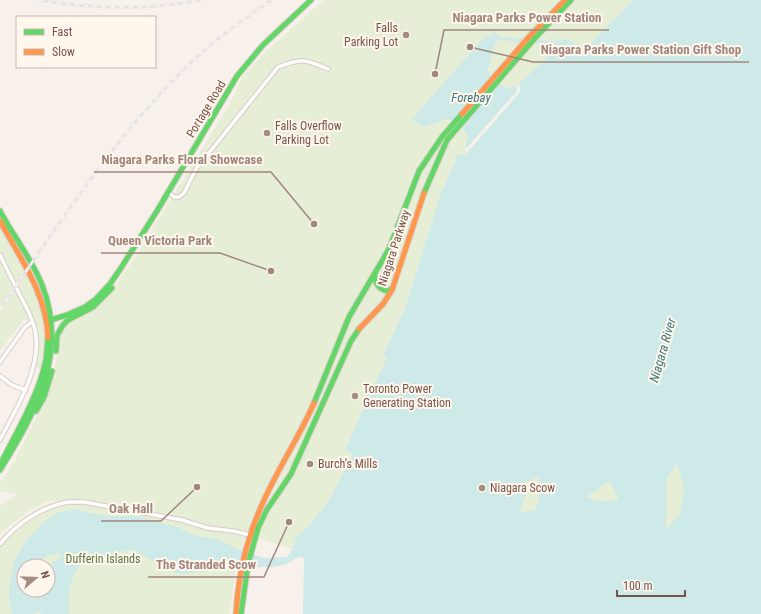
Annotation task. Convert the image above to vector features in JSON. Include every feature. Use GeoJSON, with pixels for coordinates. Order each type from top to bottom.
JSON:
{"type":"FeatureCollection","features":[{"type":"Feature","properties":{"kind":"main road","name":"Portage Road"},"geometry":{"type":"LineString","coordinates":[[49,320],[76,312],[96,299],[114,280],[168,192],[222,99],[251,57],[278,29],[311,0]]}},
{"type":"Feature","properties":{"kind":"main road","name":"Niagara Parkway"},"geometry":{"type":"LineString","coordinates":[[236,614],[241,568],[264,500],[291,451],[319,392],[349,317],[376,273],[392,242],[419,171],[432,151],[565,0]]}},
{"type":"Feature","properties":{"kind":"main road","name":"Niagara Parkway"},"geometry":{"type":"LineString","coordinates":[[496,78],[524,43],[535,38],[571,0]]}},
{"type":"Feature","properties":{"kind":"main road","name":"Niagara Parkway"},"geometry":{"type":"LineString","coordinates":[[253,536],[267,510],[288,480],[351,341],[358,330],[383,304],[393,288],[414,218],[443,147],[456,125]]}},
{"type":"Feature","properties":{"kind":"main road"},"geometry":{"type":"LineString","coordinates":[[0,210],[39,278],[45,293],[53,348],[48,374],[41,395],[26,426]]}},
{"type":"Feature","properties":{"kind":"main road"},"geometry":{"type":"LineString","coordinates":[[0,221],[37,287],[49,320],[46,364],[41,380],[0,465]]}},
{"type":"Feature","properties":{"kind":"main road"},"geometry":{"type":"LineString","coordinates":[[0,470],[38,408],[48,386],[54,360],[57,335],[63,325],[68,320],[92,307],[104,296],[115,284],[128,257]]}},
{"type":"Feature","properties":{"kind":"main road"},"geometry":{"type":"LineString","coordinates":[[376,273],[375,280],[382,290],[389,291],[393,288]]}},
{"type":"Feature","properties":{"kind":"main road","name":"Niagara Parkway"},"geometry":{"type":"LineString","coordinates":[[241,614],[248,551]]}},
{"type":"Feature","properties":{"kind":"street"},"geometry":{"type":"LineString","coordinates":[[168,192],[174,197],[179,197],[184,193],[196,169],[278,67],[298,60],[307,60],[328,69]]}},
{"type":"Feature","properties":{"kind":"street"},"geometry":{"type":"LineString","coordinates":[[0,255],[32,322],[36,339],[34,367],[25,390],[0,440]]}},
{"type":"Feature","properties":{"kind":"street"},"geometry":{"type":"LineString","coordinates":[[0,362],[25,327],[32,322]]}},
{"type":"Feature","properties":{"kind":"street"},"geometry":{"type":"LineString","coordinates":[[0,376],[12,385],[25,390]]}},
{"type":"Feature","properties":{"kind":"street"},"geometry":{"type":"LineString","coordinates":[[0,544],[23,522],[49,508],[68,502],[91,504],[182,520],[208,528],[233,531],[253,536]]}},
{"type":"Feature","properties":{"kind":"green space","name":"Dufferin Islands"},"geometry":{"type":"Polygon","coordinates":[[[324,0],[633,0],[585,49],[582,49],[568,39],[558,41],[558,48],[522,80],[518,86],[514,88],[506,88],[502,86],[488,73],[493,45],[496,41],[495,38],[423,127],[450,119],[466,133],[467,142],[465,146],[469,151],[456,160],[441,193],[405,309],[383,355],[387,357],[345,450],[354,453],[331,499],[309,526],[296,537],[293,549],[246,534],[235,571],[230,614],[0,614],[0,538],[23,518],[40,507],[60,501],[45,503],[37,507],[28,512],[0,534],[0,506],[18,494],[0,491],[0,483],[15,460],[44,402],[52,381],[57,358],[60,332],[65,325],[108,294],[130,265],[230,104],[243,76],[265,52],[324,0]]]}},
{"type":"Feature","properties":{"kind":"green space"},"geometry":{"type":"Polygon","coordinates":[[[0,226],[29,277],[41,309],[45,346],[42,368],[34,367],[35,325],[24,319],[0,351],[0,226]]]}},
{"type":"Feature","properties":{"kind":"green space"},"geometry":{"type":"Polygon","coordinates":[[[677,462],[684,488],[680,515],[665,530],[666,481],[677,462]]]}},
{"type":"Feature","properties":{"kind":"green space"},"geometry":{"type":"Polygon","coordinates":[[[540,477],[539,498],[535,510],[520,514],[525,497],[526,482],[540,477]]]}},
{"type":"Feature","properties":{"kind":"green space"},"geometry":{"type":"Polygon","coordinates":[[[610,480],[620,500],[599,501],[586,497],[610,480]]]}},
{"type":"Feature","properties":{"kind":"water"},"geometry":{"type":"Polygon","coordinates":[[[633,0],[761,0],[761,614],[303,614],[304,558],[299,557],[284,565],[272,567],[252,567],[231,563],[217,570],[184,574],[176,573],[133,550],[128,550],[90,558],[84,561],[76,571],[71,583],[69,596],[70,610],[68,614],[44,614],[38,611],[32,614],[12,614],[9,598],[9,587],[16,557],[25,542],[44,522],[58,513],[69,510],[77,509],[107,516],[138,516],[176,527],[197,536],[218,539],[233,547],[264,558],[287,557],[293,549],[296,537],[309,526],[330,499],[353,454],[345,450],[387,357],[383,355],[405,309],[441,193],[456,160],[455,156],[466,154],[519,93],[520,82],[558,48],[558,45],[500,40],[495,42],[488,70],[489,74],[504,87],[508,88],[516,86],[517,91],[467,149],[465,146],[467,142],[466,133],[459,125],[450,119],[423,127],[412,119],[479,43],[486,36],[493,34],[490,31],[491,30],[500,37],[555,41],[568,39],[582,49],[585,49],[633,0]],[[677,463],[666,481],[666,529],[680,514],[684,488],[677,463]],[[539,477],[526,482],[525,497],[520,513],[535,510],[539,498],[539,477]],[[610,481],[586,497],[599,501],[619,500],[610,481]]]}},
{"type":"Feature","properties":{"kind":"pier"},"geometry":{"type":"Polygon","coordinates":[[[519,85],[519,93],[467,152],[465,150],[517,91],[517,87],[519,85]]]}},
{"type":"Feature","properties":{"kind":"railway"},"geometry":{"type":"LineString","coordinates":[[39,0],[99,7],[140,7],[201,0]]}},
{"type":"Feature","properties":{"kind":"railway"},"geometry":{"type":"LineString","coordinates":[[0,309],[64,216],[108,156],[156,98],[203,51],[272,0]]}},
{"type":"Feature","properties":{"kind":"traffic: fast"},"geometry":{"type":"LineString","coordinates":[[47,321],[67,315],[85,307],[96,299],[110,284],[157,211],[237,76],[263,45],[311,0]]}},
{"type":"Feature","properties":{"kind":"traffic: fast"},"geometry":{"type":"LineString","coordinates":[[424,193],[447,140],[535,38],[571,0]]}},
{"type":"Feature","properties":{"kind":"traffic: fast"},"geometry":{"type":"LineString","coordinates":[[314,403],[349,317],[389,249],[419,171],[442,137],[462,114]]}},
{"type":"Feature","properties":{"kind":"traffic: fast"},"geometry":{"type":"LineString","coordinates":[[0,211],[38,275],[49,310],[52,335],[50,359],[36,405],[0,470]]}},
{"type":"Feature","properties":{"kind":"traffic: fast"},"geometry":{"type":"LineString","coordinates":[[375,274],[375,280],[379,287],[387,291],[392,289]]}},
{"type":"Feature","properties":{"kind":"traffic: fast"},"geometry":{"type":"LineString","coordinates":[[56,351],[57,335],[63,325],[68,320],[93,307],[112,288]]}},
{"type":"Feature","properties":{"kind":"traffic: fast"},"geometry":{"type":"LineString","coordinates":[[241,614],[248,564],[258,528],[266,511],[291,474],[351,341],[359,329]]}},
{"type":"Feature","properties":{"kind":"traffic: fast"},"geometry":{"type":"LineString","coordinates":[[0,465],[38,387],[46,360],[48,338]]}},
{"type":"Feature","properties":{"kind":"traffic: fast"},"geometry":{"type":"LineString","coordinates":[[36,411],[44,397],[52,371]]}},
{"type":"Feature","properties":{"kind":"traffic: slow"},"geometry":{"type":"LineString","coordinates":[[462,114],[529,37],[565,0]]}},
{"type":"Feature","properties":{"kind":"traffic: slow"},"geometry":{"type":"LineString","coordinates":[[359,329],[383,304],[392,290],[424,193]]}},
{"type":"Feature","properties":{"kind":"traffic: slow"},"geometry":{"type":"LineString","coordinates":[[0,221],[38,291],[43,306],[48,338]]}},
{"type":"Feature","properties":{"kind":"traffic: slow"},"geometry":{"type":"LineString","coordinates":[[236,614],[241,573],[251,533],[267,494],[302,429],[314,403]]}},
{"type":"Feature","properties":{"kind":"place","name":"Falls Parking Lot"},"geometry":{"type":"Point","coordinates":[406,35]}},
{"type":"Feature","properties":{"kind":"place","name":"Niagara Parks Power Station Gift Shop"},"geometry":{"type":"Point","coordinates":[470,47]}},
{"type":"Feature","properties":{"kind":"place","name":"Niagara Parks Power Station"},"geometry":{"type":"Point","coordinates":[435,74]}},
{"type":"Feature","properties":{"kind":"place","name":"Falls Overflow Parking Lot"},"geometry":{"type":"Point","coordinates":[267,133]}},
{"type":"Feature","properties":{"kind":"place","name":"Niagara Parks Floral Showcase"},"geometry":{"type":"Point","coordinates":[314,224]}},
{"type":"Feature","properties":{"kind":"place","name":"Queen Victoria Park"},"geometry":{"type":"Point","coordinates":[271,271]}},
{"type":"Feature","properties":{"kind":"place","name":"Toronto Power Generating Station"},"geometry":{"type":"Point","coordinates":[355,396]}},
{"type":"Feature","properties":{"kind":"place","name":"Burch’s Mills"},"geometry":{"type":"Point","coordinates":[310,464]}},
{"type":"Feature","properties":{"kind":"place","name":"Oak Hall"},"geometry":{"type":"Point","coordinates":[197,487]}},
{"type":"Feature","properties":{"kind":"place","name":"Niagara Scow"},"geometry":{"type":"Point","coordinates":[482,488]}},
{"type":"Feature","properties":{"kind":"place","name":"The Stranded Scow"},"geometry":{"type":"Point","coordinates":[289,522]}},
{"type":"Feature","properties":{"kind":"water label","name":"Forebay"},"geometry":{"type":"Point","coordinates":[471,97]}},
{"type":"Feature","properties":{"kind":"water label","name":"Niagara River"},"geometry":{"type":"Point","coordinates":[662,350]}}]}
